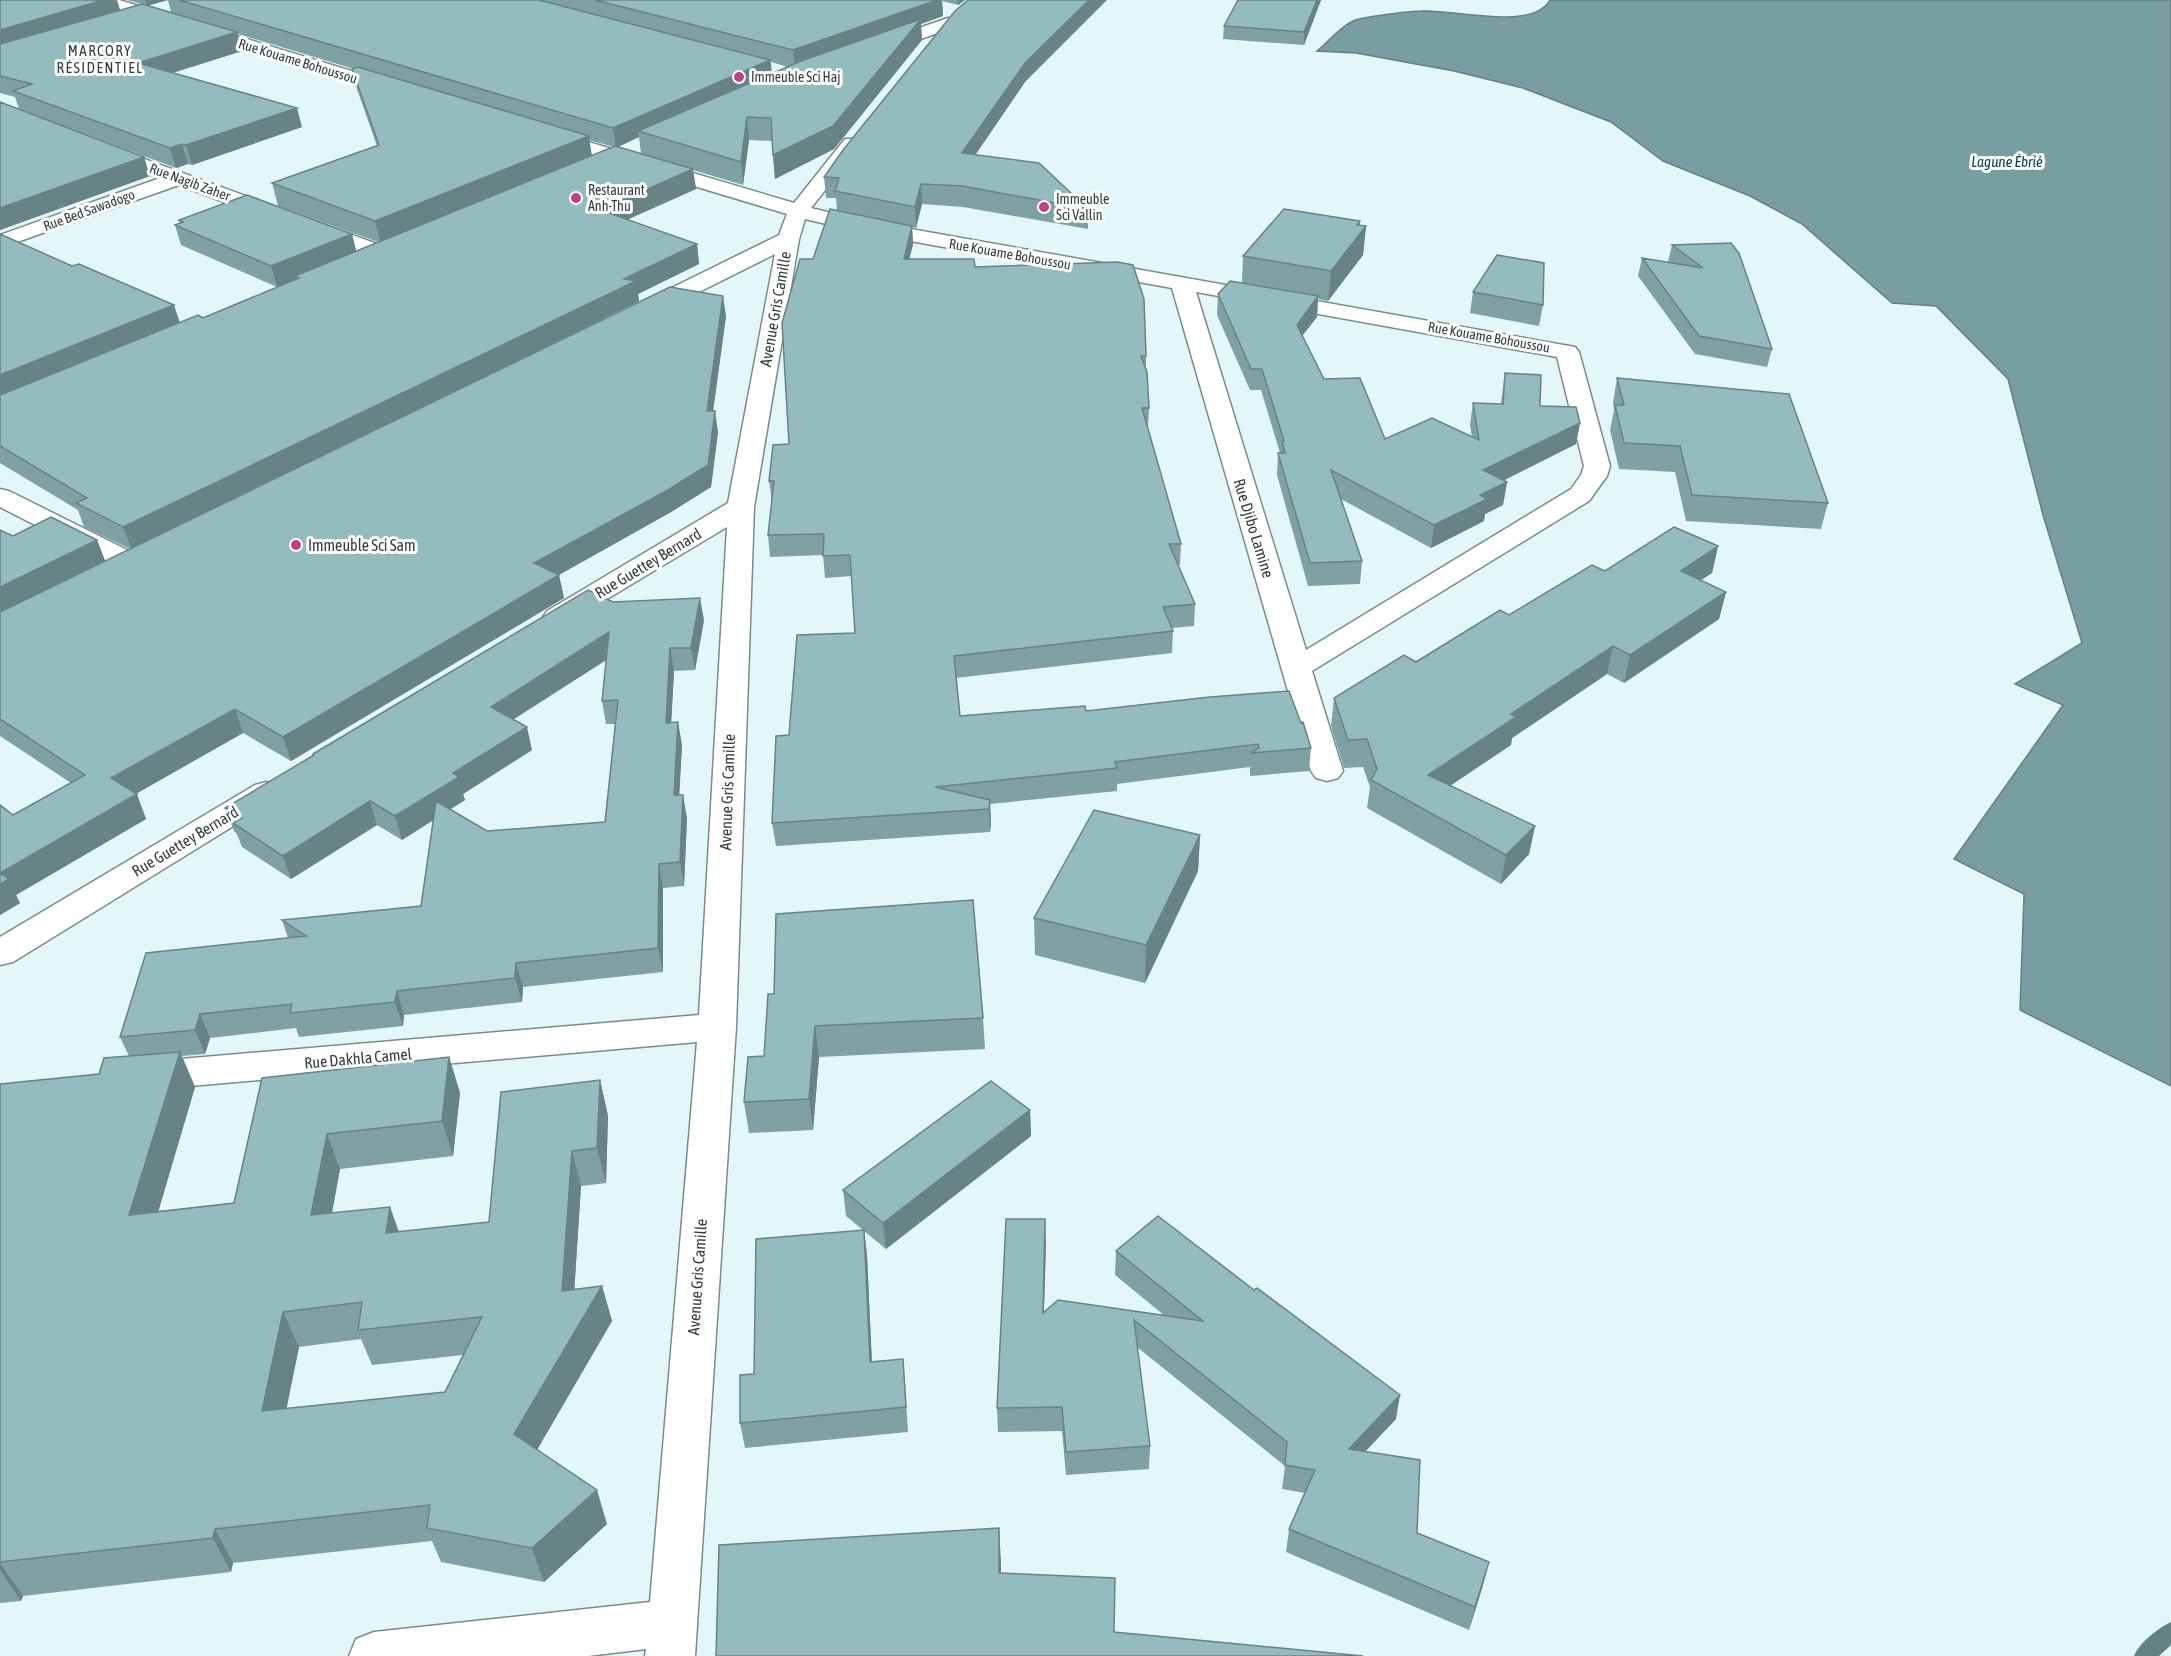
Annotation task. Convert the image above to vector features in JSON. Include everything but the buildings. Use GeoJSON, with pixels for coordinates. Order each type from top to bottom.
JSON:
{"type":"FeatureCollection","features":[{"type":"Feature","properties":{"kind":"street","name":"Rue Kouame Bohoussou"},"geometry":{"type":"LineString","coordinates":[[102,0],[419,98]]}},
{"type":"Feature","properties":{"kind":"street"},"geometry":{"type":"LineString","coordinates":[[112,24],[174,6]]}},
{"type":"Feature","properties":{"kind":"street"},"geometry":{"type":"LineString","coordinates":[[861,54],[955,13],[912,68]]}},
{"type":"Feature","properties":{"kind":"street","name":"Avenue Gris Camille"},"geometry":{"type":"LineString","coordinates":[[670,1640],[717,1027],[741,507],[793,225],[869,122]]}},
{"type":"Feature","properties":{"kind":"street","name":"Rue Kouame Bohoussou"},"geometry":{"type":"LineString","coordinates":[[534,132],[615,157],[793,225],[860,226],[1560,349],[1569,355],[1597,466],[1594,476],[1580,495],[1296,668]]}},
{"type":"Feature","properties":{"kind":"street"},"geometry":{"type":"LineString","coordinates":[[583,170],[647,142]]}},
{"type":"Feature","properties":{"kind":"street","name":"Rue Nagib Zaher"},"geometry":{"type":"LineString","coordinates":[[89,145],[380,253]]}},
{"type":"Feature","properties":{"kind":"street","name":"Rue Bed Sawadogo"},"geometry":{"type":"LineString","coordinates":[[0,242],[178,178]]}},
{"type":"Feature","properties":{"kind":"street"},"geometry":{"type":"LineString","coordinates":[[627,319],[793,225]]}},
{"type":"Feature","properties":{"kind":"street"},"geometry":{"type":"LineString","coordinates":[[358,262],[401,244]]}},
{"type":"Feature","properties":{"kind":"street","name":"Rue Djibo Lamine"},"geometry":{"type":"LineString","coordinates":[[1182,284],[1327,771]]}},
{"type":"Feature","properties":{"kind":"street"},"geometry":{"type":"LineString","coordinates":[[0,497],[142,558],[101,578]]}},
{"type":"Feature","properties":{"kind":"street","name":"Rue Guettey Bernard"},"geometry":{"type":"LineString","coordinates":[[538,629],[741,507]]}},
{"type":"Feature","properties":{"kind":"street","name":"Rue Guettey Bernard"},"geometry":{"type":"LineString","coordinates":[[0,953],[294,776]]}},
{"type":"Feature","properties":{"kind":"street","name":"Rue Dakhla Camel"},"geometry":{"type":"LineString","coordinates":[[108,1079],[717,1027]]}},
{"type":"Feature","properties":{"kind":"street"},"geometry":{"type":"LineString","coordinates":[[374,1656],[670,1640]]}},
{"type":"Feature","properties":{"kind":"water","name":"Lagune Ébrié"},"geometry":{"type":"Polygon","coordinates":[[[1550,0],[2171,0],[2171,1086],[2020,1010],[2024,894],[1954,859],[2063,705],[2015,684],[2082,643],[2043,515],[2008,379],[1936,306],[1892,303],[1802,224],[1750,196],[1663,161],[1611,122],[1523,88],[1454,71],[1356,53],[1317,51],[1343,27],[1358,19],[1422,11],[1510,17],[1541,10],[1550,0]]]}},
{"type":"Feature","properties":{"kind":"waterway"},"geometry":{"type":"LineString","coordinates":[[2144,1656],[2171,1632]]}},
{"type":"Feature","properties":{"kind":"place","name":"Immeuble Sci Haj"},"geometry":{"type":"Point","coordinates":[739,77]}},
{"type":"Feature","properties":{"kind":"place","name":"Restaurant Anh-Thu"},"geometry":{"type":"Point","coordinates":[576,198]}},
{"type":"Feature","properties":{"kind":"place","name":"Immeuble Sci Vallin"},"geometry":{"type":"Point","coordinates":[1044,207]}},
{"type":"Feature","properties":{"kind":"place","name":"Immeuble Sci Sam"},"geometry":{"type":"Point","coordinates":[296,545]}},
{"type":"Feature","properties":{"kind":"district","name":"MARCORY RÉSIDENTIEL"},"geometry":{"type":"Point","coordinates":[100,58]}}]}
